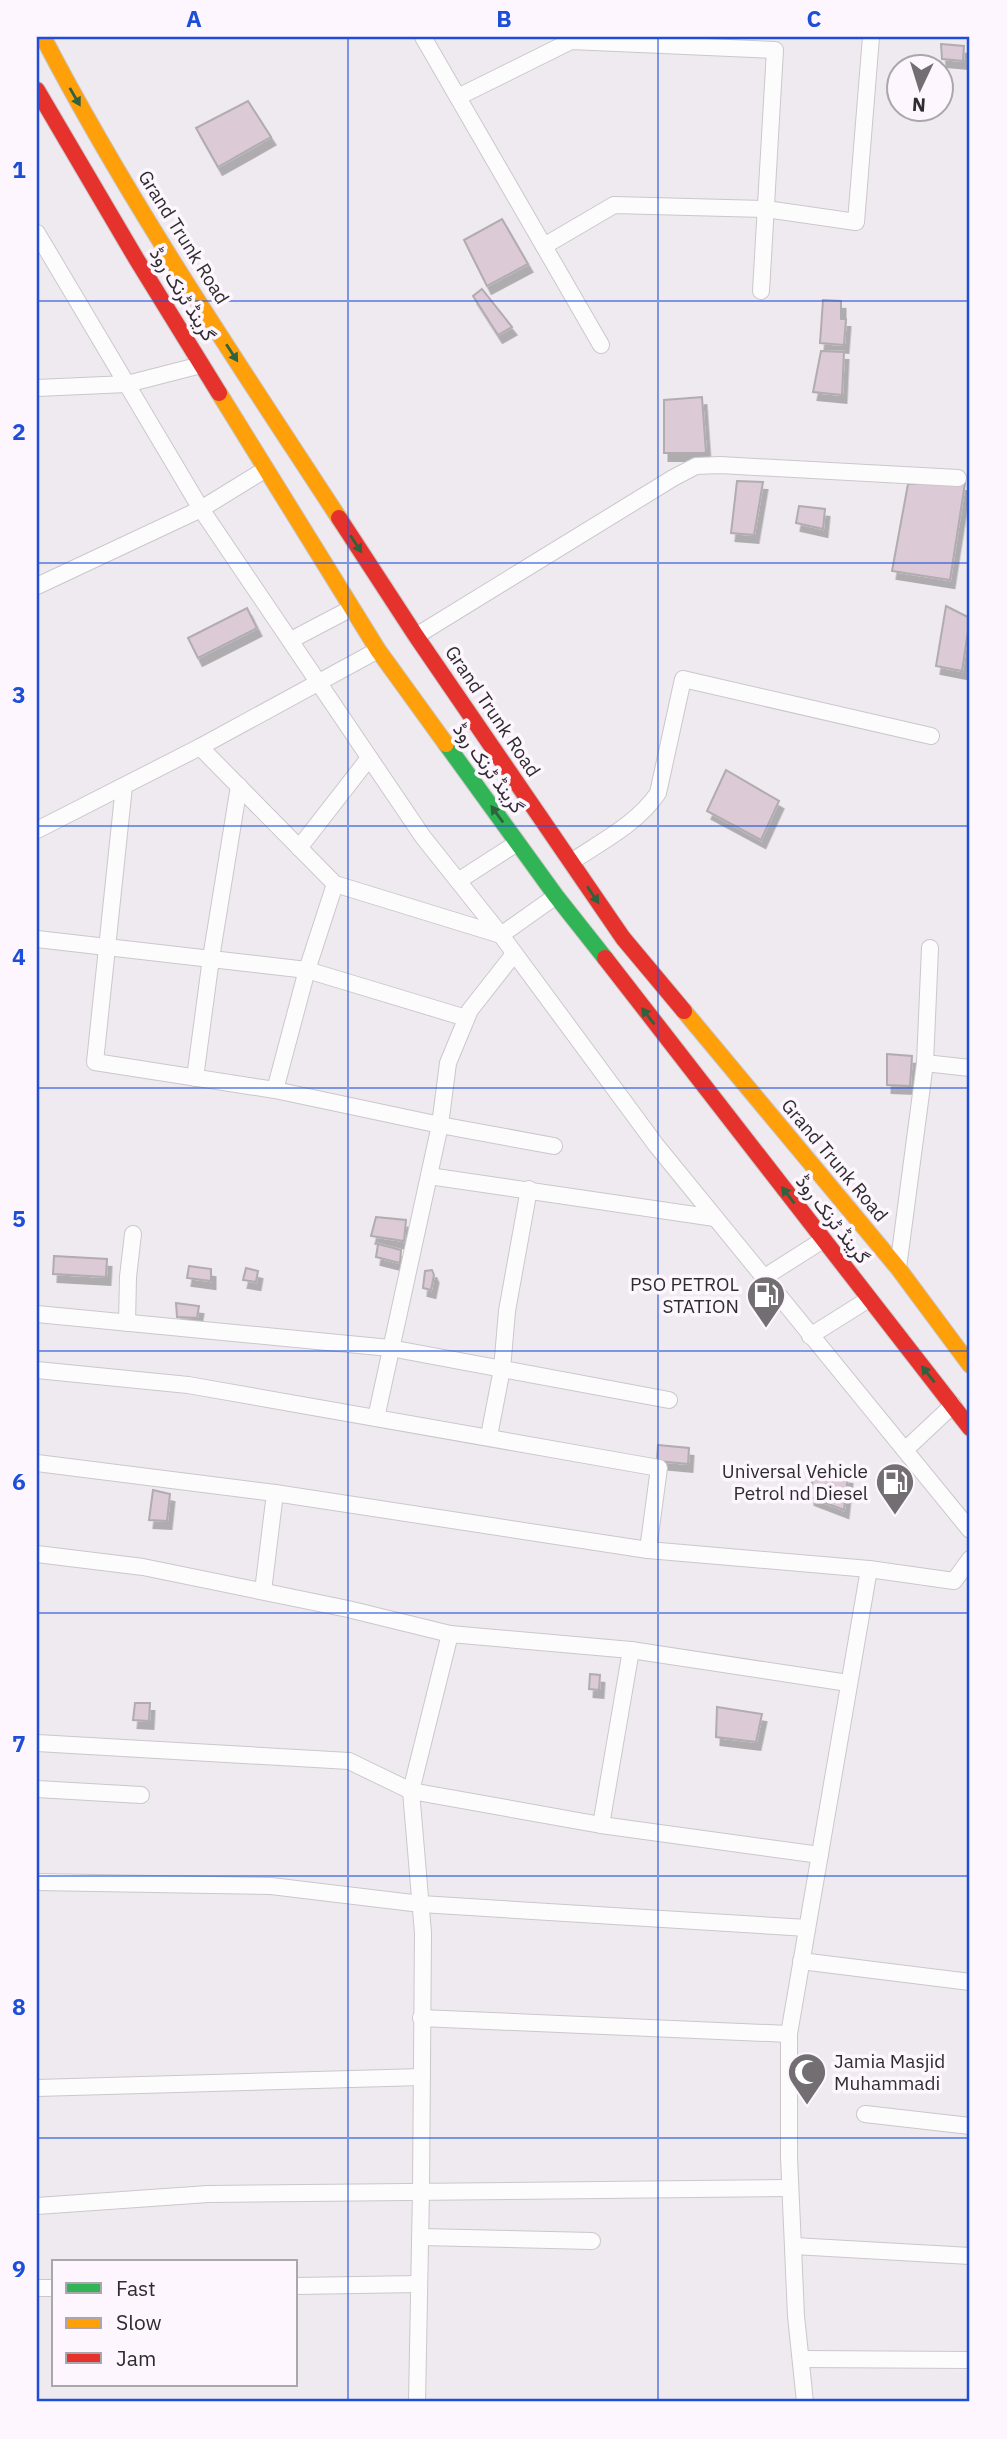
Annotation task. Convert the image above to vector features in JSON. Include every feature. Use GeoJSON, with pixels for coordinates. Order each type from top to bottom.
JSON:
{"type":"FeatureCollection","features":[{"type":"Feature","properties":{"kind":"main road","name":"Grand Trunk Road"},"geometry":{"type":"LineString","coordinates":[[43,37],[66,82],[170,258],[416,636],[524,830],[571,862],[623,938],[898,1268],[970,1365]]}},
{"type":"Feature","properties":{"kind":"main road","name":"گرینڈ ٹرنک روڈ"},"geometry":{"type":"LineString","coordinates":[[37,90],[201,365],[377,650],[524,830],[556,896],[970,1428]]}},
{"type":"Feature","properties":{"kind":"street"},"geometry":{"type":"LineString","coordinates":[[423,37],[601,345]]}},
{"type":"Feature","properties":{"kind":"street"},"geometry":{"type":"LineString","coordinates":[[544,246],[614,205],[766,209],[856,222],[871,37]]}},
{"type":"Feature","properties":{"kind":"street"},"geometry":{"type":"LineString","coordinates":[[458,97],[570,41],[776,43],[761,291]]}},
{"type":"Feature","properties":{"kind":"street"},"geometry":{"type":"LineString","coordinates":[[37,233],[201,509],[423,837],[501,935],[656,1145],[970,1530]]}},
{"type":"Feature","properties":{"kind":"street"},"geometry":{"type":"LineString","coordinates":[[37,388],[127,384],[201,365]]}},
{"type":"Feature","properties":{"kind":"street"},"geometry":{"type":"LineString","coordinates":[[416,636],[696,466],[958,478]]}},
{"type":"Feature","properties":{"kind":"street"},"geometry":{"type":"LineString","coordinates":[[37,586],[201,509],[266,469]]}},
{"type":"Feature","properties":{"kind":"street"},"geometry":{"type":"LineString","coordinates":[[290,640],[352,608]]}},
{"type":"Feature","properties":{"kind":"street"},"geometry":{"type":"LineString","coordinates":[[37,830],[200,747],[377,650]]}},
{"type":"Feature","properties":{"kind":"street"},"geometry":{"type":"LineString","coordinates":[[571,862],[636,819],[658,793],[682,679],[931,736]]}},
{"type":"Feature","properties":{"kind":"street"},"geometry":{"type":"LineString","coordinates":[[200,747],[335,884],[501,935]]}},
{"type":"Feature","properties":{"kind":"street"},"geometry":{"type":"LineString","coordinates":[[299,848],[369,758]]}},
{"type":"Feature","properties":{"kind":"street"},"geometry":{"type":"LineString","coordinates":[[124,786],[94,1062],[275,1090],[554,1146]]}},
{"type":"Feature","properties":{"kind":"street"},"geometry":{"type":"LineString","coordinates":[[195,1078],[239,786]]}},
{"type":"Feature","properties":{"kind":"street"},"geometry":{"type":"LineString","coordinates":[[458,881],[524,830]]}},
{"type":"Feature","properties":{"kind":"street"},"geometry":{"type":"LineString","coordinates":[[275,1090],[307,970],[335,884]]}},
{"type":"Feature","properties":{"kind":"street"},"geometry":{"type":"LineString","coordinates":[[501,935],[556,896]]}},
{"type":"Feature","properties":{"kind":"street"},"geometry":{"type":"LineString","coordinates":[[37,939],[307,970],[466,1018]]}},
{"type":"Feature","properties":{"kind":"street"},"geometry":{"type":"LineString","coordinates":[[898,1268],[925,1063],[930,948]]}},
{"type":"Feature","properties":{"kind":"street"},"geometry":{"type":"LineString","coordinates":[[376,1418],[440,1125],[448,1063],[470,1010],[514,954]]}},
{"type":"Feature","properties":{"kind":"street"},"geometry":{"type":"LineString","coordinates":[[925,1063],[970,1068]]}},
{"type":"Feature","properties":{"kind":"street"},"geometry":{"type":"LineString","coordinates":[[429,1176],[715,1218]]}},
{"type":"Feature","properties":{"kind":"street"},"geometry":{"type":"LineString","coordinates":[[489,1437],[529,1189]]}},
{"type":"Feature","properties":{"kind":"street"},"geometry":{"type":"LineString","coordinates":[[127,1323],[133,1234]]}},
{"type":"Feature","properties":{"kind":"street"},"geometry":{"type":"LineString","coordinates":[[763,1278],[823,1240]]}},
{"type":"Feature","properties":{"kind":"street"},"geometry":{"type":"LineString","coordinates":[[810,1336],[869,1299]]}},
{"type":"Feature","properties":{"kind":"street"},"geometry":{"type":"LineString","coordinates":[[37,1314],[390,1348],[669,1399]]}},
{"type":"Feature","properties":{"kind":"street"},"geometry":{"type":"LineString","coordinates":[[37,1370],[188,1385],[659,1468],[648,1550]]}},
{"type":"Feature","properties":{"kind":"street"},"geometry":{"type":"LineString","coordinates":[[905,1450],[953,1405]]}},
{"type":"Feature","properties":{"kind":"street"},"geometry":{"type":"LineString","coordinates":[[37,1463],[275,1493],[648,1550],[869,1569],[954,1581],[970,1559]]}},
{"type":"Feature","properties":{"kind":"street"},"geometry":{"type":"LineString","coordinates":[[263,1591],[275,1493]]}},
{"type":"Feature","properties":{"kind":"street"},"geometry":{"type":"LineString","coordinates":[[37,1554],[143,1567],[348,1609],[450,1634],[631,1650],[848,1683]]}},
{"type":"Feature","properties":{"kind":"street"},"geometry":{"type":"LineString","coordinates":[[805,2402],[796,2316],[790,2188],[789,2034],[869,1569]]}},
{"type":"Feature","properties":{"kind":"street"},"geometry":{"type":"LineString","coordinates":[[416,2402],[423,1933],[411,1791],[450,1634]]}},
{"type":"Feature","properties":{"kind":"street"},"geometry":{"type":"LineString","coordinates":[[601,1825],[631,1650]]}},
{"type":"Feature","properties":{"kind":"street"},"geometry":{"type":"LineString","coordinates":[[37,1743],[349,1761],[411,1791],[601,1825],[820,1855]]}},
{"type":"Feature","properties":{"kind":"street"},"geometry":{"type":"LineString","coordinates":[[37,1789],[141,1795]]}},
{"type":"Feature","properties":{"kind":"street"},"geometry":{"type":"LineString","coordinates":[[37,1882],[271,1885],[421,1904],[807,1928]]}},
{"type":"Feature","properties":{"kind":"street"},"geometry":{"type":"LineString","coordinates":[[801,1961],[970,1982]]}},
{"type":"Feature","properties":{"kind":"street"},"geometry":{"type":"LineString","coordinates":[[421,2018],[789,2034]]}},
{"type":"Feature","properties":{"kind":"street"},"geometry":{"type":"LineString","coordinates":[[37,2088],[422,2077]]}},
{"type":"Feature","properties":{"kind":"street"},"geometry":{"type":"LineString","coordinates":[[865,2114],[970,2126]]}},
{"type":"Feature","properties":{"kind":"street"},"geometry":{"type":"LineString","coordinates":[[37,2206],[208,2194],[790,2188]]}},
{"type":"Feature","properties":{"kind":"street"},"geometry":{"type":"LineString","coordinates":[[420,2237],[592,2241]]}},
{"type":"Feature","properties":{"kind":"street"},"geometry":{"type":"LineString","coordinates":[[793,2246],[970,2256]]}},
{"type":"Feature","properties":{"kind":"street"},"geometry":{"type":"LineString","coordinates":[[298,2286],[419,2284]]}},
{"type":"Feature","properties":{"kind":"street"},"geometry":{"type":"LineString","coordinates":[[801,2359],[970,2360]]}},
{"type":"Feature","properties":{"kind":"building"},"geometry":{"type":"Polygon","coordinates":[[[941,44],[964,46],[963,61],[954,60],[954,52],[942,52],[941,44]]]}},
{"type":"Feature","properties":{"kind":"building"},"geometry":{"type":"Polygon","coordinates":[[[248,101],[271,137],[218,167],[196,128],[248,101]]]}},
{"type":"Feature","properties":{"kind":"building"},"geometry":{"type":"Polygon","coordinates":[[[502,219],[528,264],[487,286],[464,240],[502,219]]]}},
{"type":"Feature","properties":{"kind":"building"},"geometry":{"type":"Polygon","coordinates":[[[482,289],[512,327],[498,335],[473,296],[482,289]]]}},
{"type":"Feature","properties":{"kind":"building"},"geometry":{"type":"Polygon","coordinates":[[[823,300],[841,301],[841,319],[846,319],[844,345],[820,343],[823,300]]]}},
{"type":"Feature","properties":{"kind":"building"},"geometry":{"type":"Polygon","coordinates":[[[821,351],[844,352],[842,395],[813,392],[821,351]]]}},
{"type":"Feature","properties":{"kind":"building"},"geometry":{"type":"Polygon","coordinates":[[[702,397],[706,453],[664,453],[664,400],[702,397]]]}},
{"type":"Feature","properties":{"kind":"building"},"geometry":{"type":"Polygon","coordinates":[[[737,481],[763,482],[754,535],[731,533],[737,481]]]}},
{"type":"Feature","properties":{"kind":"building"},"geometry":{"type":"Polygon","coordinates":[[[965,483],[950,580],[892,571],[908,484],[965,483]]]}},
{"type":"Feature","properties":{"kind":"building"},"geometry":{"type":"Polygon","coordinates":[[[799,506],[825,509],[823,529],[796,523],[799,506]]]}},
{"type":"Feature","properties":{"kind":"building"},"geometry":{"type":"Polygon","coordinates":[[[946,606],[970,618],[962,671],[936,666],[946,606]]]}},
{"type":"Feature","properties":{"kind":"building"},"geometry":{"type":"Polygon","coordinates":[[[247,608],[257,628],[198,658],[188,638],[247,608]]]}},
{"type":"Feature","properties":{"kind":"building"},"geometry":{"type":"Polygon","coordinates":[[[726,770],[779,801],[761,840],[707,811],[726,770]]]}},
{"type":"Feature","properties":{"kind":"building"},"geometry":{"type":"Polygon","coordinates":[[[887,1054],[912,1056],[910,1086],[887,1085],[887,1054]]]}},
{"type":"Feature","properties":{"kind":"building"},"geometry":{"type":"Polygon","coordinates":[[[376,1217],[406,1220],[404,1241],[371,1236],[376,1217]]]}},
{"type":"Feature","properties":{"kind":"building"},"geometry":{"type":"Polygon","coordinates":[[[378,1244],[401,1250],[400,1263],[376,1257],[378,1244]]]}},
{"type":"Feature","properties":{"kind":"building"},"geometry":{"type":"Polygon","coordinates":[[[54,1256],[107,1259],[106,1277],[53,1274],[54,1256]]]}},
{"type":"Feature","properties":{"kind":"building"},"geometry":{"type":"Polygon","coordinates":[[[189,1266],[211,1269],[211,1281],[187,1278],[189,1266]]]}},
{"type":"Feature","properties":{"kind":"building"},"geometry":{"type":"Polygon","coordinates":[[[246,1268],[258,1271],[256,1282],[243,1280],[246,1268]]]}},
{"type":"Feature","properties":{"kind":"building"},"geometry":{"type":"Polygon","coordinates":[[[432,1270],[434,1275],[431,1290],[423,1288],[425,1271],[432,1270]]]}},
{"type":"Feature","properties":{"kind":"building"},"geometry":{"type":"Polygon","coordinates":[[[176,1303],[199,1306],[197,1318],[177,1317],[176,1303]]]}},
{"type":"Feature","properties":{"kind":"building"},"geometry":{"type":"Polygon","coordinates":[[[658,1445],[689,1448],[688,1464],[657,1461],[658,1445]]]}},
{"type":"Feature","properties":{"kind":"building"},"geometry":{"type":"Polygon","coordinates":[[[814,1469],[848,1476],[844,1510],[810,1497],[814,1469]]]}},
{"type":"Feature","properties":{"kind":"building"},"geometry":{"type":"Polygon","coordinates":[[[153,1490],[170,1494],[167,1521],[149,1520],[153,1490]]]}},
{"type":"Feature","properties":{"kind":"building"},"geometry":{"type":"Polygon","coordinates":[[[590,1674],[600,1675],[599,1690],[589,1689],[590,1674]]]}},
{"type":"Feature","properties":{"kind":"building"},"geometry":{"type":"Polygon","coordinates":[[[135,1703],[150,1703],[149,1721],[133,1720],[135,1703]]]}},
{"type":"Feature","properties":{"kind":"building"},"geometry":{"type":"Polygon","coordinates":[[[717,1707],[762,1714],[756,1742],[716,1737],[717,1707]]]}},
{"type":"Feature","properties":{"kind":"traffic: fast"},"geometry":{"type":"LineString","coordinates":[[446,744],[556,896],[605,958]]}},
{"type":"Feature","properties":{"kind":"traffic: slow"},"geometry":{"type":"LineString","coordinates":[[43,37],[148,221],[339,518]]}},
{"type":"Feature","properties":{"kind":"traffic: slow"},"geometry":{"type":"LineString","coordinates":[[219,393],[378,650],[446,744]]}},
{"type":"Feature","properties":{"kind":"traffic: slow"},"geometry":{"type":"LineString","coordinates":[[684,1011],[898,1268],[970,1365]]}},
{"type":"Feature","properties":{"kind":"traffic: jam"},"geometry":{"type":"LineString","coordinates":[[37,90],[219,393]]}},
{"type":"Feature","properties":{"kind":"traffic: jam"},"geometry":{"type":"LineString","coordinates":[[339,518],[416,636],[623,938],[684,1011]]}},
{"type":"Feature","properties":{"kind":"traffic: jam"},"geometry":{"type":"LineString","coordinates":[[605,958],[970,1428]]}},
{"type":"Feature","properties":{"kind":"place","name":"PSO PETROL STATION"},"geometry":{"type":"Point","coordinates":[766,1329]}},
{"type":"Feature","properties":{"kind":"place","name":"Universal Vehicle Petrol nd Diesel"},"geometry":{"type":"Point","coordinates":[895,1516]}},
{"type":"Feature","properties":{"kind":"place","name":"Jamia Masjid Muhammadi"},"geometry":{"type":"Point","coordinates":[807,2106]}}]}
